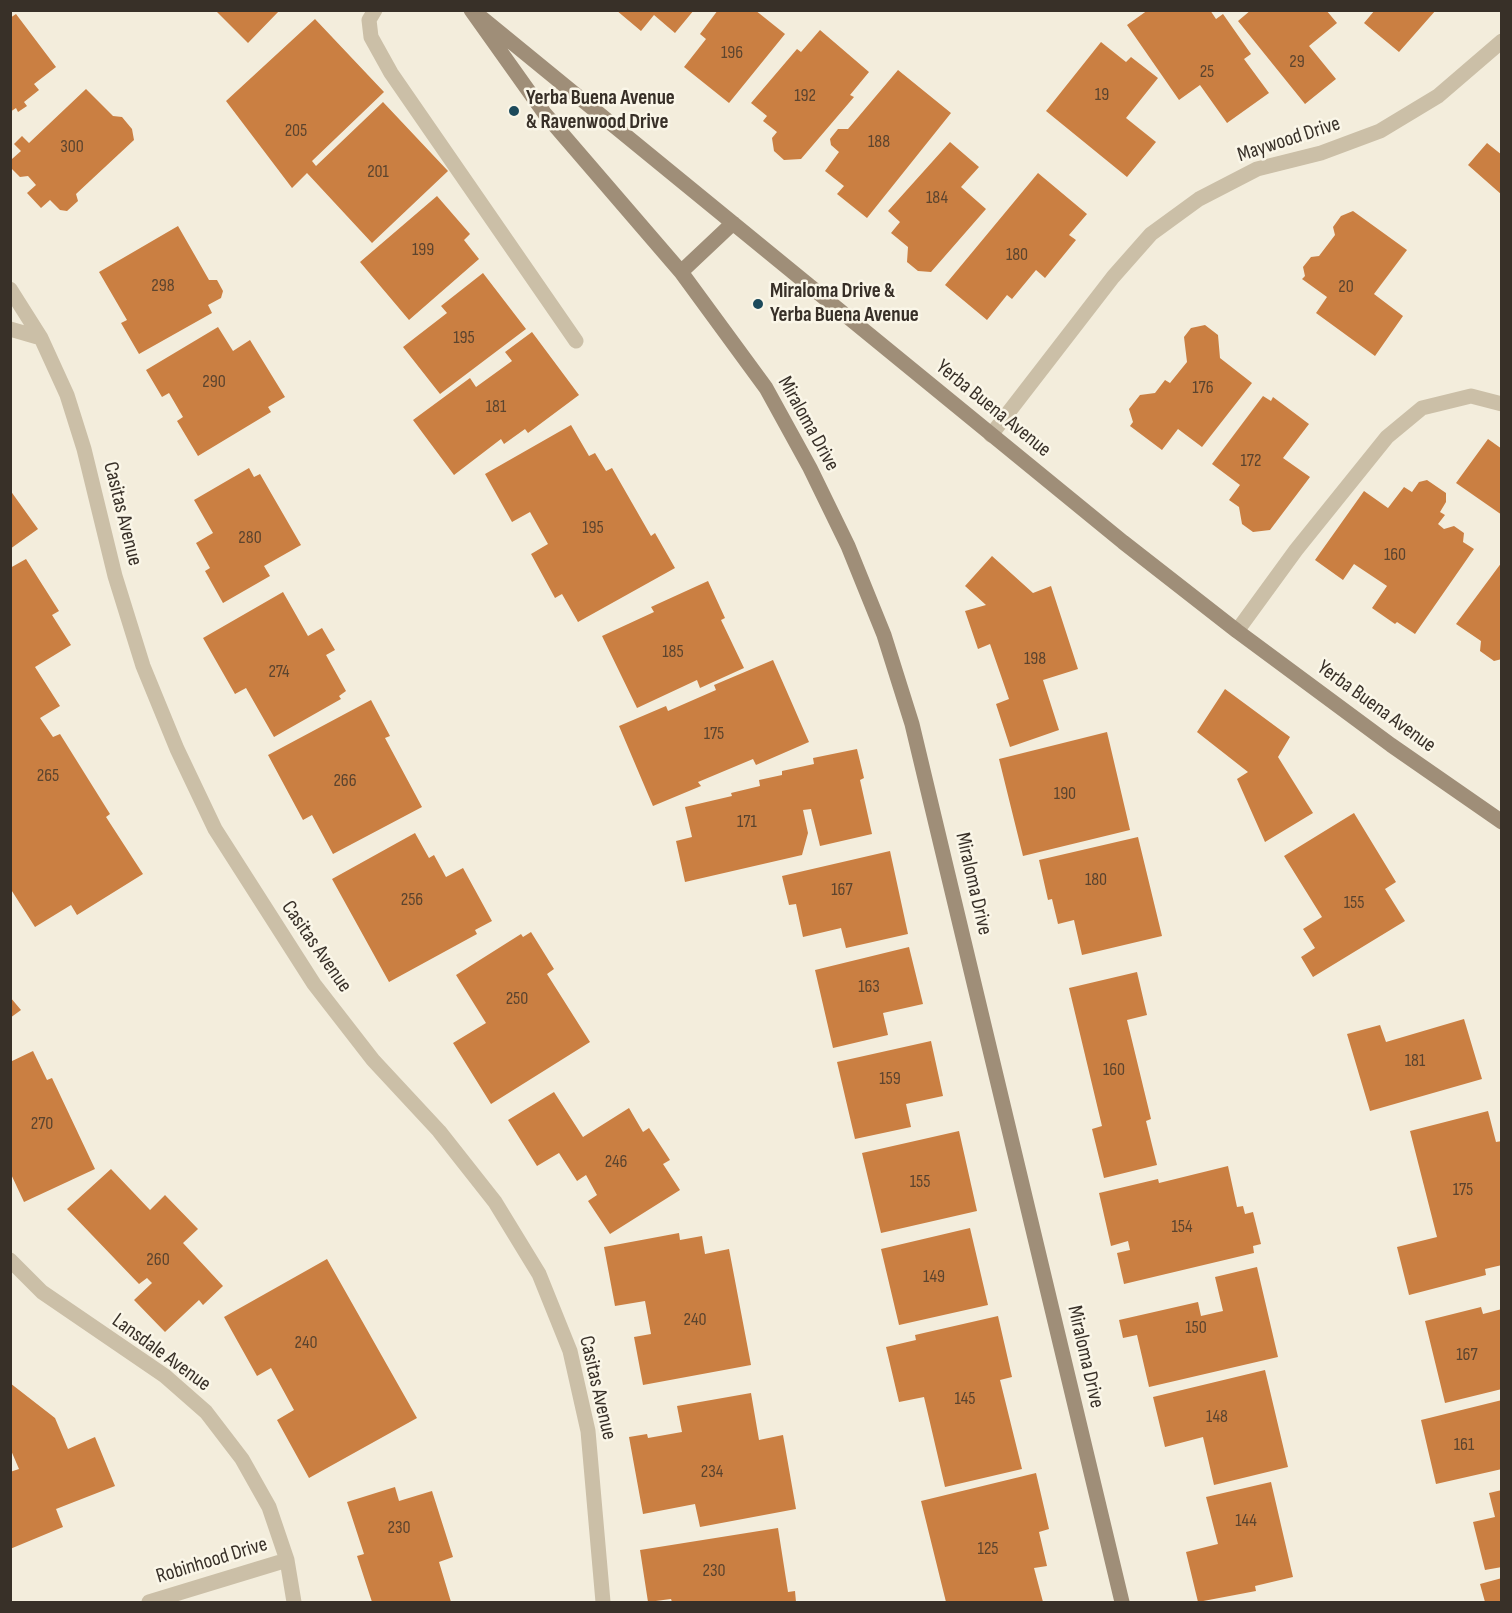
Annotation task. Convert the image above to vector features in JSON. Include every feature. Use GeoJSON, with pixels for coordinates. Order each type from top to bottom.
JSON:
{"type":"FeatureCollection","features":[{"type":"Feature","properties":{"kind":"street"},"geometry":{"type":"LineString","coordinates":[[375,10],[369,20],[371,37],[391,73],[576,341]]}},
{"type":"Feature","properties":{"kind":"street","name":"Yerba Buena Avenue"},"geometry":{"type":"LineString","coordinates":[[472,10],[991,435],[1237,631],[1391,745],[1502,822]]}},
{"type":"Feature","properties":{"kind":"street","name":"Yerba Buena Avenue"},"geometry":{"type":"LineString","coordinates":[[472,10],[545,114],[646,233]]}},
{"type":"Feature","properties":{"kind":"street","name":"Maywood Drive"},"geometry":{"type":"LineString","coordinates":[[991,435],[1113,277],[1151,234],[1199,198],[1257,169],[1321,153],[1380,131],[1437,96],[1502,41]]}},
{"type":"Feature","properties":{"kind":"street"},"geometry":{"type":"LineString","coordinates":[[681,272],[733,223]]}},
{"type":"Feature","properties":{"kind":"street","name":"Miraloma Drive"},"geometry":{"type":"LineString","coordinates":[[646,233],[681,272],[771,398],[810,468],[848,546],[884,635],[912,724],[932,802],[1122,1602]]}},
{"type":"Feature","properties":{"kind":"street","name":"Casitas Avenue"},"geometry":{"type":"LineString","coordinates":[[10,290],[41,338],[67,395],[84,449],[115,576],[143,666],[177,749],[215,829],[314,984],[373,1060],[439,1131],[495,1202],[539,1274],[570,1351],[588,1431],[603,1602]]}},
{"type":"Feature","properties":{"kind":"street"},"geometry":{"type":"LineString","coordinates":[[10,329],[41,338]]}},
{"type":"Feature","properties":{"kind":"street"},"geometry":{"type":"LineString","coordinates":[[1237,631],[1296,550],[1387,437],[1422,408],[1471,396],[1502,404]]}},
{"type":"Feature","properties":{"kind":"street","name":"Lansdale Avenue"},"geometry":{"type":"LineString","coordinates":[[10,1260],[42,1292],[165,1376],[206,1412],[242,1459],[269,1507],[287,1560],[294,1602]]}},
{"type":"Feature","properties":{"kind":"street","name":"Robinhood Drive"},"geometry":{"type":"LineString","coordinates":[[149,1602],[287,1560]]}},
{"type":"Feature","properties":{"kind":"building"},"geometry":{"type":"Polygon","coordinates":[[[215,10],[280,10],[248,43],[215,10]]]}},
{"type":"Feature","properties":{"kind":"building"},"geometry":{"type":"Polygon","coordinates":[[[616,10],[694,10],[675,33],[654,15],[641,31],[616,10]]]}},
{"type":"Feature","properties":{"kind":"building"},"geometry":{"type":"Polygon","coordinates":[[[718,10],[755,10],[785,34],[729,103],[684,67],[706,39],[700,34],[718,10]]]}},
{"type":"Feature","properties":{"kind":"building"},"geometry":{"type":"Polygon","coordinates":[[[1148,10],[1210,10],[1216,19],[1223,14],[1251,54],[1244,59],[1269,93],[1227,123],[1200,85],[1179,100],[1127,25],[1148,10]]]}},
{"type":"Feature","properties":{"kind":"building"},"geometry":{"type":"Polygon","coordinates":[[[1251,10],[1326,10],[1337,23],[1309,46],[1336,79],[1305,104],[1238,21],[1251,10]]]}},
{"type":"Feature","properties":{"kind":"building"},"geometry":{"type":"Polygon","coordinates":[[[1375,10],[1436,10],[1399,52],[1364,23],[1375,10]]]}},
{"type":"Feature","properties":{"kind":"building"},"geometry":{"type":"Polygon","coordinates":[[[16,14],[56,67],[34,84],[39,90],[24,102],[27,106],[18,112],[16,108],[10,112],[10,18],[16,14]]]}},
{"type":"Feature","properties":{"kind":"building"},"geometry":{"type":"Polygon","coordinates":[[[315,19],[384,92],[312,161],[316,166],[383,102],[448,171],[372,243],[307,173],[292,188],[226,101],[315,19]]]}},
{"type":"Feature","properties":{"kind":"building"},"geometry":{"type":"Polygon","coordinates":[[[820,30],[869,72],[850,95],[854,97],[801,159],[784,160],[774,151],[772,138],[777,132],[763,121],[767,116],[751,103],[797,49],[801,52],[820,30]]]}},
{"type":"Feature","properties":{"kind":"building"},"geometry":{"type":"Polygon","coordinates":[[[1101,42],[1126,62],[1131,57],[1158,78],[1126,118],[1156,142],[1127,177],[1046,111],[1101,42]]]}},
{"type":"Feature","properties":{"kind":"building"},"geometry":{"type":"Polygon","coordinates":[[[898,70],[951,113],[867,218],[837,194],[844,186],[825,171],[839,152],[831,145],[830,139],[838,129],[848,129],[898,70]]]}},
{"type":"Feature","properties":{"kind":"building"},"geometry":{"type":"Polygon","coordinates":[[[86,89],[113,116],[122,117],[132,129],[134,140],[76,194],[78,201],[67,211],[60,210],[50,200],[41,208],[27,193],[36,185],[28,176],[20,177],[11,168],[12,159],[21,151],[14,144],[22,136],[29,143],[86,89]]]}},
{"type":"Feature","properties":{"kind":"building"},"geometry":{"type":"Polygon","coordinates":[[[950,142],[979,167],[961,187],[986,209],[931,272],[918,271],[907,262],[908,247],[891,233],[900,222],[888,211],[950,142]]]}},
{"type":"Feature","properties":{"kind":"building"},"geometry":{"type":"Polygon","coordinates":[[[1487,143],[1502,155],[1502,195],[1468,165],[1487,143]]]}},
{"type":"Feature","properties":{"kind":"building"},"geometry":{"type":"Polygon","coordinates":[[[1038,173],[1087,214],[1069,235],[1076,240],[1045,278],[1036,270],[1012,299],[1007,295],[987,320],[945,285],[1038,173]]]}},
{"type":"Feature","properties":{"kind":"building"},"geometry":{"type":"Polygon","coordinates":[[[437,196],[470,234],[464,240],[479,259],[409,320],[360,262],[437,196]]]}},
{"type":"Feature","properties":{"kind":"building"},"geometry":{"type":"Polygon","coordinates":[[[1353,211],[1407,250],[1374,294],[1403,316],[1375,356],[1316,313],[1327,297],[1302,279],[1305,276],[1303,267],[1311,257],[1319,256],[1335,235],[1333,227],[1341,216],[1353,211]]]}},
{"type":"Feature","properties":{"kind":"building"},"geometry":{"type":"Polygon","coordinates":[[[178,226],[209,280],[217,280],[223,291],[221,298],[208,305],[212,313],[139,354],[121,323],[127,320],[99,272],[178,226]]]}},
{"type":"Feature","properties":{"kind":"building"},"geometry":{"type":"Polygon","coordinates":[[[483,273],[526,329],[440,394],[403,347],[447,313],[441,306],[483,273]]]}},
{"type":"Feature","properties":{"kind":"building"},"geometry":{"type":"Polygon","coordinates":[[[1205,325],[1218,335],[1220,358],[1252,383],[1202,447],[1178,429],[1162,450],[1130,426],[1133,422],[1129,409],[1140,395],[1155,393],[1165,380],[1170,383],[1187,362],[1184,337],[1191,328],[1205,325]]]}},
{"type":"Feature","properties":{"kind":"building"},"geometry":{"type":"Polygon","coordinates":[[[218,327],[233,351],[250,340],[285,397],[268,407],[271,412],[198,456],[177,421],[183,417],[169,393],[162,397],[146,370],[218,327]]]}},
{"type":"Feature","properties":{"kind":"building"},"geometry":{"type":"Polygon","coordinates":[[[532,332],[579,395],[528,433],[525,429],[504,444],[501,439],[454,475],[413,420],[470,378],[476,387],[512,361],[505,352],[532,332]]]}},
{"type":"Feature","properties":{"kind":"building"},"geometry":{"type":"Polygon","coordinates":[[[1263,396],[1271,401],[1273,397],[1309,424],[1283,458],[1310,477],[1270,530],[1253,532],[1242,524],[1239,507],[1229,500],[1240,485],[1212,464],[1263,396]]]}},
{"type":"Feature","properties":{"kind":"building"},"geometry":{"type":"Polygon","coordinates":[[[571,425],[589,456],[595,453],[606,471],[612,468],[651,536],[655,533],[675,568],[578,622],[562,594],[555,598],[531,554],[548,544],[530,512],[512,522],[485,474],[571,425]]]}},
{"type":"Feature","properties":{"kind":"building"},"geometry":{"type":"Polygon","coordinates":[[[1488,439],[1502,449],[1502,515],[1456,483],[1488,439]]]}},
{"type":"Feature","properties":{"kind":"building"},"geometry":{"type":"Polygon","coordinates":[[[249,468],[254,477],[260,474],[301,545],[264,566],[270,576],[223,603],[205,571],[210,568],[196,543],[213,533],[194,500],[249,468]]]}},
{"type":"Feature","properties":{"kind":"building"},"geometry":{"type":"Polygon","coordinates":[[[1427,480],[1446,493],[1446,502],[1440,512],[1445,515],[1438,524],[1444,529],[1454,526],[1464,533],[1463,542],[1474,549],[1415,634],[1372,608],[1387,586],[1354,564],[1343,580],[1315,560],[1364,491],[1388,508],[1404,487],[1412,492],[1419,482],[1427,480]]]}},
{"type":"Feature","properties":{"kind":"building"},"geometry":{"type":"Polygon","coordinates":[[[10,490],[38,529],[10,549],[10,490]]]}},
{"type":"Feature","properties":{"kind":"building"},"geometry":{"type":"Polygon","coordinates":[[[992,556],[1033,593],[1051,586],[1078,669],[1043,680],[1059,730],[1010,747],[996,704],[1009,699],[990,644],[978,649],[965,611],[986,605],[965,586],[992,556]]]}},
{"type":"Feature","properties":{"kind":"building"},"geometry":{"type":"Polygon","coordinates":[[[26,559],[59,611],[52,615],[71,645],[35,667],[60,706],[40,718],[53,737],[60,734],[110,814],[106,817],[143,874],[77,915],[71,905],[35,927],[10,888],[10,568],[26,559]]]}},
{"type":"Feature","properties":{"kind":"building"},"geometry":{"type":"Polygon","coordinates":[[[1502,562],[1502,659],[1494,661],[1480,651],[1481,641],[1456,624],[1502,562]]]}},
{"type":"Feature","properties":{"kind":"building"},"geometry":{"type":"Polygon","coordinates":[[[708,581],[725,618],[721,620],[744,668],[700,688],[697,680],[637,708],[602,636],[654,612],[651,607],[708,581]]]}},
{"type":"Feature","properties":{"kind":"building"},"geometry":{"type":"Polygon","coordinates":[[[283,592],[308,636],[322,628],[335,650],[326,655],[346,691],[339,696],[341,699],[274,737],[246,688],[235,694],[203,638],[283,592]]]}},
{"type":"Feature","properties":{"kind":"building"},"geometry":{"type":"Polygon","coordinates":[[[773,660],[809,742],[756,765],[753,759],[698,782],[701,786],[653,806],[619,726],[666,706],[668,711],[716,690],[714,685],[773,660]]]}},
{"type":"Feature","properties":{"kind":"building"},"geometry":{"type":"Polygon","coordinates":[[[1225,689],[1290,737],[1278,757],[1313,813],[1265,842],[1237,779],[1248,772],[1197,732],[1225,689]]]}},
{"type":"Feature","properties":{"kind":"building"},"geometry":{"type":"Polygon","coordinates":[[[371,700],[390,736],[385,738],[422,807],[333,854],[312,815],[303,820],[268,755],[371,700]]]}},
{"type":"Feature","properties":{"kind":"building"},"geometry":{"type":"Polygon","coordinates":[[[1107,732],[1130,830],[1023,856],[999,759],[1107,732]]]}},
{"type":"Feature","properties":{"kind":"building"},"geometry":{"type":"Polygon","coordinates":[[[857,749],[864,778],[860,780],[872,834],[820,846],[811,809],[803,810],[808,833],[802,855],[685,882],[676,841],[692,837],[685,807],[732,796],[731,793],[760,786],[759,780],[782,775],[782,771],[814,764],[813,758],[857,749]]]}},
{"type":"Feature","properties":{"kind":"building"},"geometry":{"type":"Polygon","coordinates":[[[1354,813],[1396,882],[1385,889],[1405,921],[1313,977],[1301,957],[1315,948],[1303,929],[1322,917],[1284,856],[1354,813]]]}},
{"type":"Feature","properties":{"kind":"building"},"geometry":{"type":"Polygon","coordinates":[[[415,833],[429,858],[434,855],[446,877],[463,868],[492,921],[475,930],[477,934],[389,982],[332,879],[415,833]]]}},
{"type":"Feature","properties":{"kind":"building"},"geometry":{"type":"Polygon","coordinates":[[[1138,837],[1162,936],[1082,955],[1074,920],[1058,924],[1052,899],[1048,900],[1039,860],[1138,837]]]}},
{"type":"Feature","properties":{"kind":"building"},"geometry":{"type":"Polygon","coordinates":[[[890,851],[908,934],[846,948],[841,928],[803,937],[796,904],[789,905],[782,876],[890,851]]]}},
{"type":"Feature","properties":{"kind":"building"},"geometry":{"type":"Polygon","coordinates":[[[531,932],[554,969],[547,974],[590,1042],[491,1104],[453,1043],[486,1023],[456,975],[521,934],[523,937],[531,932]]]}},
{"type":"Feature","properties":{"kind":"building"},"geometry":{"type":"Polygon","coordinates":[[[909,947],[923,1004],[883,1013],[888,1035],[833,1048],[815,970],[909,947]]]}},
{"type":"Feature","properties":{"kind":"building"},"geometry":{"type":"Polygon","coordinates":[[[1137,972],[1147,1015],[1127,1020],[1151,1119],[1146,1121],[1157,1165],[1104,1178],[1092,1129],[1102,1126],[1069,988],[1137,972]]]}},
{"type":"Feature","properties":{"kind":"building"},"geometry":{"type":"Polygon","coordinates":[[[10,997],[21,1010],[10,1018],[10,997]]]}},
{"type":"Feature","properties":{"kind":"building"},"geometry":{"type":"Polygon","coordinates":[[[1464,1019],[1482,1079],[1370,1111],[1347,1034],[1380,1025],[1386,1042],[1464,1019]]]}},
{"type":"Feature","properties":{"kind":"building"},"geometry":{"type":"Polygon","coordinates":[[[931,1041],[943,1096],[906,1104],[911,1127],[855,1139],[837,1062],[931,1041]]]}},
{"type":"Feature","properties":{"kind":"building"},"geometry":{"type":"Polygon","coordinates":[[[33,1051],[47,1080],[52,1078],[95,1169],[24,1202],[10,1172],[10,1062],[33,1051]]]}},
{"type":"Feature","properties":{"kind":"building"},"geometry":{"type":"Polygon","coordinates":[[[554,1092],[583,1137],[629,1108],[643,1132],[649,1128],[670,1160],[663,1164],[680,1190],[610,1234],[588,1201],[597,1195],[586,1175],[577,1181],[559,1153],[537,1166],[508,1120],[554,1092]]]}},
{"type":"Feature","properties":{"kind":"building"},"geometry":{"type":"Polygon","coordinates":[[[1488,1111],[1496,1142],[1502,1141],[1502,1265],[1485,1269],[1486,1275],[1409,1295],[1397,1247],[1437,1237],[1410,1131],[1488,1111]]]}},
{"type":"Feature","properties":{"kind":"building"},"geometry":{"type":"Polygon","coordinates":[[[959,1131],[977,1211],[881,1233],[862,1153],[959,1131]]]}},
{"type":"Feature","properties":{"kind":"building"},"geometry":{"type":"Polygon","coordinates":[[[1228,1166],[1237,1207],[1243,1206],[1245,1214],[1253,1212],[1261,1244],[1253,1246],[1254,1253],[1124,1284],[1117,1253],[1130,1250],[1128,1241],[1111,1246],[1099,1193],[1158,1179],[1159,1183],[1228,1166]]]}},
{"type":"Feature","properties":{"kind":"building"},"geometry":{"type":"Polygon","coordinates":[[[111,1169],[150,1210],[165,1195],[198,1229],[183,1243],[223,1286],[203,1305],[199,1300],[165,1332],[134,1300],[152,1283],[147,1278],[139,1284],[67,1209],[111,1169]]]}},
{"type":"Feature","properties":{"kind":"building"},"geometry":{"type":"Polygon","coordinates":[[[970,1228],[988,1305],[899,1325],[881,1249],[970,1228]]]}},
{"type":"Feature","properties":{"kind":"building"},"geometry":{"type":"Polygon","coordinates":[[[679,1233],[680,1240],[702,1236],[705,1254],[729,1249],[751,1365],[643,1385],[634,1337],[651,1334],[645,1301],[615,1306],[604,1247],[679,1233]]]}},
{"type":"Feature","properties":{"kind":"building"},"geometry":{"type":"Polygon","coordinates":[[[327,1259],[417,1418],[309,1478],[277,1420],[294,1410],[271,1368],[257,1376],[224,1317],[327,1259]]]}},
{"type":"Feature","properties":{"kind":"building"},"geometry":{"type":"Polygon","coordinates":[[[1257,1267],[1278,1357],[1149,1387],[1137,1335],[1123,1338],[1119,1320],[1198,1302],[1201,1316],[1223,1311],[1215,1277],[1257,1267]]]}},
{"type":"Feature","properties":{"kind":"building"},"geometry":{"type":"Polygon","coordinates":[[[1481,1307],[1483,1314],[1502,1309],[1502,1389],[1445,1403],[1425,1321],[1481,1307]]]}},
{"type":"Feature","properties":{"kind":"building"},"geometry":{"type":"Polygon","coordinates":[[[998,1316],[1012,1377],[1000,1380],[1022,1469],[945,1487],[924,1397],[899,1402],[886,1347],[916,1340],[915,1335],[998,1316]]]}},
{"type":"Feature","properties":{"kind":"building"},"geometry":{"type":"Polygon","coordinates":[[[1265,1370],[1288,1467],[1214,1485],[1203,1437],[1165,1447],[1153,1397],[1265,1370]]]}},
{"type":"Feature","properties":{"kind":"building"},"geometry":{"type":"Polygon","coordinates":[[[10,1383],[55,1418],[68,1449],[95,1437],[115,1486],[56,1509],[63,1527],[10,1549],[10,1472],[19,1469],[10,1448],[10,1383]]]}},
{"type":"Feature","properties":{"kind":"building"},"geometry":{"type":"Polygon","coordinates":[[[751,1393],[759,1440],[783,1435],[796,1509],[700,1527],[695,1504],[643,1514],[629,1437],[647,1434],[648,1438],[682,1432],[677,1406],[751,1393]]]}},
{"type":"Feature","properties":{"kind":"building"},"geometry":{"type":"Polygon","coordinates":[[[1502,1400],[1502,1469],[1436,1484],[1421,1420],[1502,1400]]]}},
{"type":"Feature","properties":{"kind":"building"},"geometry":{"type":"Polygon","coordinates":[[[1036,1473],[1049,1529],[1039,1532],[1047,1566],[1034,1568],[1043,1602],[946,1602],[921,1501],[1036,1473]]]}},
{"type":"Feature","properties":{"kind":"building"},"geometry":{"type":"Polygon","coordinates":[[[1271,1482],[1293,1577],[1255,1586],[1256,1591],[1198,1602],[1186,1552],[1218,1544],[1206,1497],[1271,1482]]]}},
{"type":"Feature","properties":{"kind":"building"},"geometry":{"type":"Polygon","coordinates":[[[395,1487],[399,1501],[432,1491],[453,1557],[439,1562],[451,1602],[372,1602],[357,1556],[364,1554],[347,1502],[395,1487]]]}},
{"type":"Feature","properties":{"kind":"building"},"geometry":{"type":"Polygon","coordinates":[[[1502,1490],[1502,1567],[1485,1570],[1473,1522],[1495,1517],[1489,1493],[1502,1490]]]}},
{"type":"Feature","properties":{"kind":"building"},"geometry":{"type":"Polygon","coordinates":[[[778,1528],[788,1592],[795,1591],[796,1602],[672,1602],[671,1599],[648,1602],[640,1550],[778,1528]]]}},
{"type":"Feature","properties":{"kind":"building"},"geometry":{"type":"Polygon","coordinates":[[[1502,1578],[1502,1602],[1485,1602],[1480,1584],[1502,1578]]]}},
{"type":"Feature","properties":{"kind":"place","name":"Yerba Buena Avenue & Ravenwood Drive"},"geometry":{"type":"Point","coordinates":[514,111]}},
{"type":"Feature","properties":{"kind":"place","name":"Miraloma Drive & Yerba Buena Avenue"},"geometry":{"type":"Point","coordinates":[758,304]}}]}
